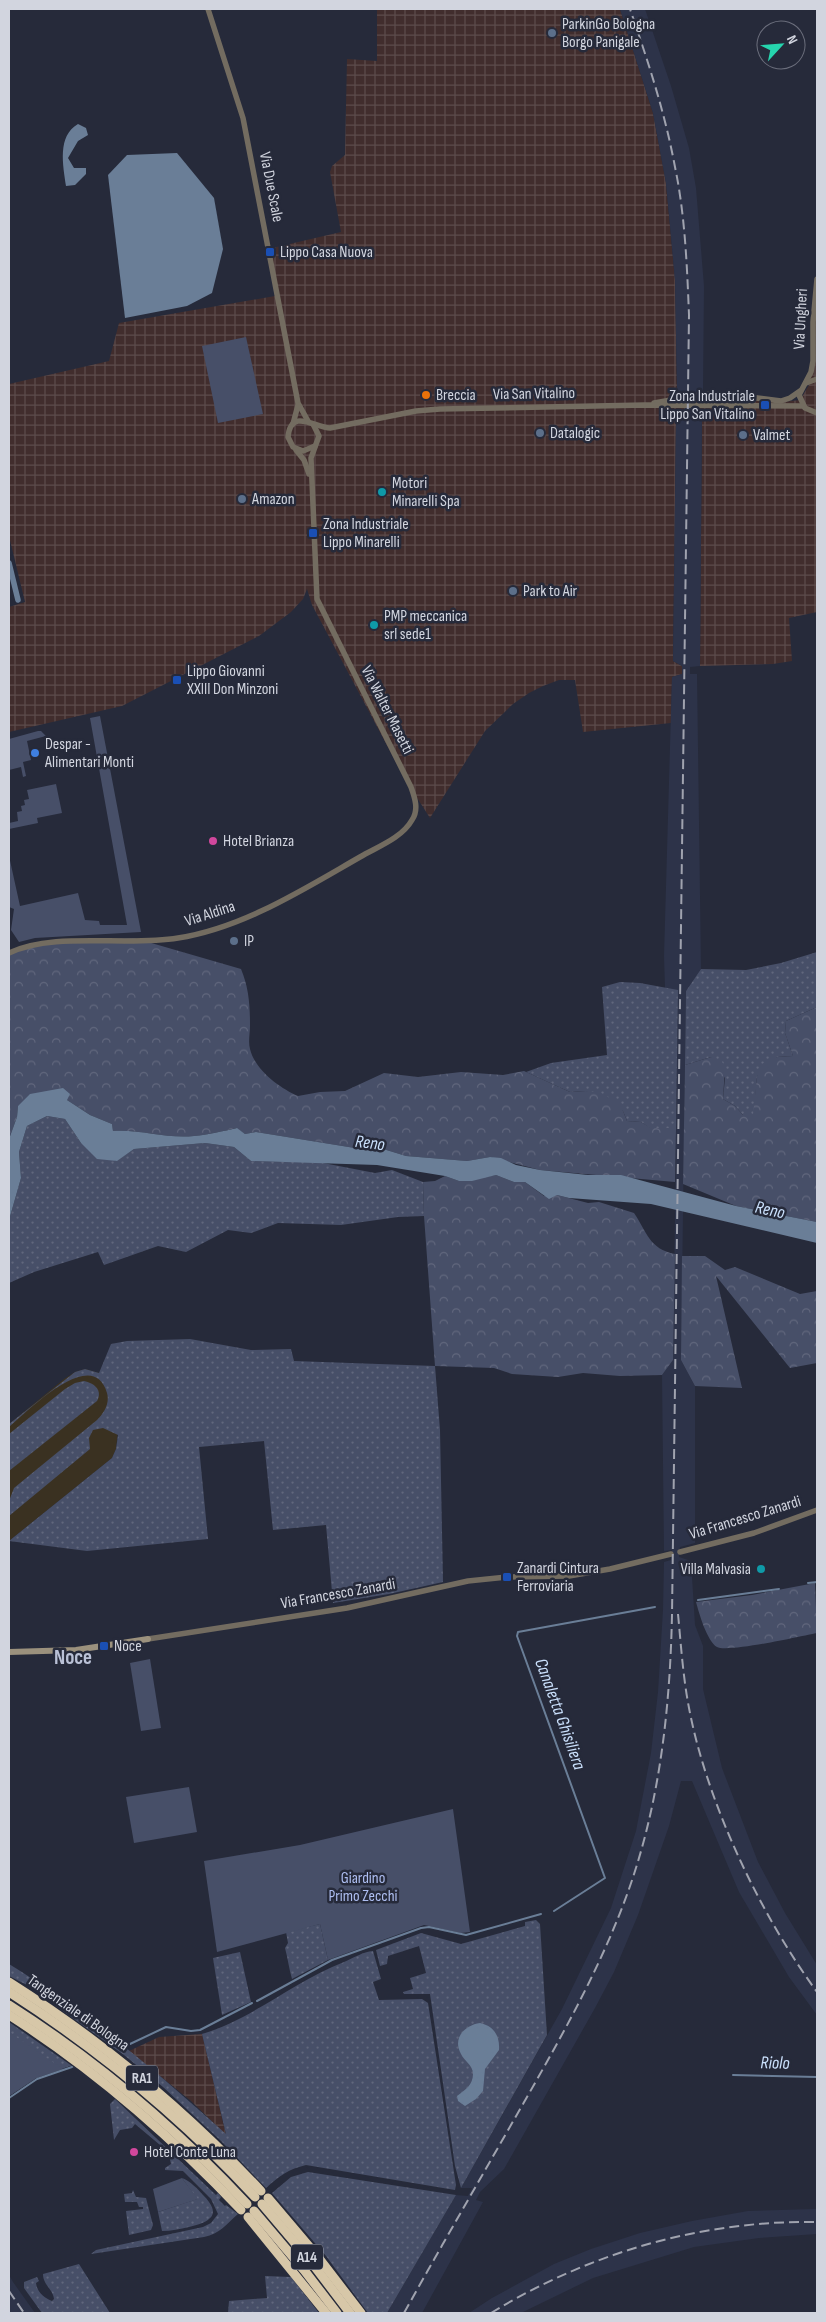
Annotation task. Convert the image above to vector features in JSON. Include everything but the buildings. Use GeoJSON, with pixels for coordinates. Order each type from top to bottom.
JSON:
{"type":"FeatureCollection","features":[{"type":"Feature","properties":{"kind":"highway","name":"Tangenziale di Bologna"},"geometry":{"type":"LineString","coordinates":[[9,1982],[83,2032],[158,2091],[210,2138],[318,2257],[361,2313]]}},
{"type":"Feature","properties":{"kind":"highway","name":"A14"},"geometry":{"type":"LineString","coordinates":[[9,1992],[67,2031],[137,2084],[262,2197],[350,2313]]}},
{"type":"Feature","properties":{"kind":"highway","name":"A14"},"geometry":{"type":"LineString","coordinates":[[9,2005],[60,2039],[135,2097],[197,2153],[247,2210],[304,2270],[337,2313]]}},
{"type":"Feature","properties":{"kind":"highway","name":"RA1"},"geometry":{"type":"LineString","coordinates":[[9,2015],[79,2063],[134,2107],[247,2210],[326,2313]]}},
{"type":"Feature","properties":{"kind":"main road","name":"Via Francesco Zanardi"},"geometry":{"type":"LineString","coordinates":[[9,1652],[71,1651],[148,1639]]}},
{"type":"Feature","properties":{"kind":"street","name":"Via Due Scale"},"geometry":{"type":"LineString","coordinates":[[208,9],[243,118],[298,403],[311,423]]}},
{"type":"Feature","properties":{"kind":"street","name":"Via Ungheri"},"geometry":{"type":"LineString","coordinates":[[800,391],[810,372],[813,361],[813,322],[817,279]]}},
{"type":"Feature","properties":{"kind":"street","name":"Via Ungheri"},"geometry":{"type":"LineString","coordinates":[[813,361],[817,371]]}},
{"type":"Feature","properties":{"kind":"street"},"geometry":{"type":"LineString","coordinates":[[804,384],[812,379],[817,379]]}},
{"type":"Feature","properties":{"kind":"street"},"geometry":{"type":"LineString","coordinates":[[800,391],[800,399],[803,406],[810,412],[817,413]]}},
{"type":"Feature","properties":{"kind":"street","name":"Via San Vitalino"},"geometry":{"type":"LineString","coordinates":[[645,405],[705,394],[725,394],[781,401],[790,398],[800,391]]}},
{"type":"Feature","properties":{"kind":"street","name":"Via Due Scale"},"geometry":{"type":"LineString","coordinates":[[293,424],[298,403]]}},
{"type":"Feature","properties":{"kind":"street","name":"Via San Vitalino"},"geometry":{"type":"LineString","coordinates":[[311,423],[321,427],[334,428],[427,409],[645,405],[803,406]]}},
{"type":"Feature","properties":{"kind":"street"},"geometry":{"type":"LineString","coordinates":[[300,420],[311,423],[318,431],[311,458],[312,483],[304,460],[291,446],[288,437],[293,424],[300,420]]}},
{"type":"Feature","properties":{"kind":"street","name":"Via San Vitalino"},"geometry":{"type":"LineString","coordinates":[[316,443],[334,428]]}},
{"type":"Feature","properties":{"kind":"street"},"geometry":{"type":"LineString","coordinates":[[296,450],[306,451],[316,443]]}},
{"type":"Feature","properties":{"kind":"street","name":"Via Walter Masetti"},"geometry":{"type":"LineString","coordinates":[[312,483],[317,600],[414,794],[416,805],[414,815],[401,833]]}},
{"type":"Feature","properties":{"kind":"street","name":"Via Aldina"},"geometry":{"type":"LineString","coordinates":[[9,953],[39,944],[139,942],[178,938],[205,932],[267,908],[401,833]]}},
{"type":"Feature","properties":{"kind":"street","name":"Via Francesco Zanardi"},"geometry":{"type":"LineString","coordinates":[[680,1552],[754,1533],[817,1510]]}},
{"type":"Feature","properties":{"kind":"street","name":"Via Francesco Zanardi"},"geometry":{"type":"LineString","coordinates":[[148,1639],[347,1608],[473,1580],[576,1575],[671,1554]]}},
{"type":"Feature","properties":{"kind":"shaded area"},"geometry":{"type":"Polygon","coordinates":[[[377,9],[620,9],[653,113],[666,183],[675,280],[677,390],[686,393],[685,409],[676,419],[673,661],[682,666],[682,674],[672,677],[671,723],[583,732],[575,680],[559,680],[543,686],[513,704],[485,731],[430,818],[405,779],[312,605],[307,589],[303,599],[291,612],[259,636],[122,706],[9,732],[9,607],[25,602],[9,536],[9,384],[109,361],[119,323],[275,296],[268,249],[341,232],[330,172],[332,166],[345,155],[347,59],[377,61],[377,9]]]}},
{"type":"Feature","properties":{"kind":"shaded area"},"geometry":{"type":"Polygon","coordinates":[[[620,9],[645,9],[671,86],[689,148],[696,188],[704,286],[703,391],[694,393],[694,409],[702,413],[700,666],[690,667],[690,674],[697,674],[701,969],[686,991],[681,1360],[695,1386],[695,1543],[680,1547],[679,1557],[691,1561],[695,1625],[703,1646],[703,1689],[722,1768],[758,1862],[785,1913],[817,1965],[817,2015],[789,1977],[739,1892],[692,1781],[681,1781],[669,1826],[638,1915],[614,1972],[595,2008],[504,2169],[480,2192],[476,2200],[483,2202],[422,2313],[387,2313],[456,2195],[468,2196],[472,2188],[461,2188],[562,2009],[611,1908],[636,1831],[651,1753],[658,1692],[664,1562],[671,1560],[672,1550],[664,1551],[662,1375],[673,1360],[678,991],[665,988],[664,956],[672,677],[682,674],[682,666],[673,661],[676,419],[685,409],[686,393],[677,391],[675,280],[666,183],[653,113],[620,9]]]}},
{"type":"Feature","properties":{"kind":"shaded area"},"geometry":{"type":"Polygon","coordinates":[[[78,124],[86,128],[88,135],[78,141],[68,158],[74,168],[86,168],[86,174],[75,185],[66,186],[63,160],[64,143],[71,129],[78,124]]]}},
{"type":"Feature","properties":{"kind":"shaded area"},"geometry":{"type":"Polygon","coordinates":[[[177,153],[214,198],[223,249],[212,293],[187,306],[125,318],[108,175],[127,155],[177,153]]]}},
{"type":"Feature","properties":{"kind":"shaded area"},"geometry":{"type":"Polygon","coordinates":[[[817,301],[817,612],[789,618],[792,661],[773,664],[700,666],[702,413],[694,409],[694,393],[703,391],[743,394],[783,402],[800,400],[809,385],[817,301]]]}},
{"type":"Feature","properties":{"kind":"shaded area"},"geometry":{"type":"Polygon","coordinates":[[[63,1088],[70,1094],[67,1100],[90,1115],[112,1124],[113,1131],[133,1131],[184,1137],[205,1135],[237,1128],[245,1134],[256,1132],[361,1149],[380,1148],[406,1156],[467,1161],[490,1157],[501,1158],[516,1165],[540,1170],[588,1175],[621,1175],[736,1206],[817,1222],[817,1243],[651,1204],[569,1198],[557,1195],[549,1199],[525,1182],[514,1182],[496,1175],[472,1181],[459,1181],[445,1176],[377,1165],[251,1161],[234,1147],[205,1143],[134,1149],[117,1161],[97,1159],[81,1143],[65,1119],[47,1116],[27,1126],[19,1152],[21,1178],[9,1220],[9,1139],[17,1117],[18,1106],[30,1094],[63,1088]]]}},
{"type":"Feature","properties":{"kind":"shaded area"},"geometry":{"type":"Polygon","coordinates":[[[85,1369],[99,1373],[120,1411],[116,1449],[112,1458],[9,1541],[9,1424],[64,1379],[75,1372],[85,1369]]]}},
{"type":"Feature","properties":{"kind":"shaded area"},"geometry":{"type":"Polygon","coordinates":[[[480,2023],[485,2024],[495,2032],[499,2050],[485,2069],[483,2091],[476,2099],[465,2106],[458,2101],[457,2096],[470,2084],[473,2074],[472,2068],[461,2054],[458,2043],[465,2029],[480,2023]]]}},
{"type":"Feature","properties":{"kind":"shaded area"},"geometry":{"type":"Polygon","coordinates":[[[202,2034],[226,2135],[191,2101],[129,2051],[159,2037],[202,2034]]]}},
{"type":"Feature","properties":{"kind":"shaded area"},"geometry":{"type":"Polygon","coordinates":[[[817,2209],[817,2234],[759,2238],[694,2247],[593,2278],[521,2313],[469,2313],[492,2298],[554,2264],[591,2249],[640,2233],[748,2211],[817,2209]]]}},
{"type":"Feature","properties":{"kind":"shaded area"},"geometry":{"type":"Polygon","coordinates":[[[9,2275],[13,2282],[35,2313],[9,2313],[9,2275]]]}},
{"type":"Feature","properties":{"kind":"green space"},"geometry":{"type":"Polygon","coordinates":[[[246,337],[263,414],[218,423],[202,346],[246,337]]]}},
{"type":"Feature","properties":{"kind":"green space"},"geometry":{"type":"Polygon","coordinates":[[[100,716],[141,932],[35,938],[19,942],[11,930],[14,909],[9,907],[9,856],[20,906],[78,893],[85,920],[99,921],[100,925],[127,925],[90,718],[100,716]]]}},
{"type":"Feature","properties":{"kind":"green space"},"geometry":{"type":"Polygon","coordinates":[[[41,731],[46,736],[27,741],[31,760],[23,762],[26,776],[23,777],[21,767],[9,770],[9,739],[41,731]]]}},
{"type":"Feature","properties":{"kind":"green space"},"geometry":{"type":"Polygon","coordinates":[[[56,784],[62,813],[37,818],[38,823],[9,829],[9,823],[18,821],[17,812],[22,811],[21,806],[25,805],[24,800],[29,799],[27,790],[56,784]]]}},
{"type":"Feature","properties":{"kind":"green space"},"geometry":{"type":"Polygon","coordinates":[[[134,938],[241,969],[248,997],[250,1019],[249,1043],[253,1057],[269,1077],[298,1096],[320,1092],[345,1091],[384,1073],[418,1077],[461,1072],[503,1075],[524,1071],[570,1092],[586,1091],[601,1093],[615,1101],[623,1111],[627,1121],[641,1122],[651,1128],[676,1128],[675,1182],[540,1170],[490,1157],[467,1161],[406,1156],[380,1148],[361,1149],[256,1132],[245,1134],[236,1128],[205,1135],[184,1137],[133,1131],[113,1131],[112,1124],[90,1115],[67,1100],[18,1106],[17,1117],[9,1139],[9,952],[54,942],[134,938]]]}},
{"type":"Feature","properties":{"kind":"green space"},"geometry":{"type":"Polygon","coordinates":[[[817,952],[817,1007],[786,1021],[785,1033],[793,1056],[777,1057],[757,1076],[754,1115],[743,1115],[735,1106],[723,1099],[725,1078],[711,1057],[685,1065],[686,991],[701,969],[746,970],[781,963],[817,952]]]}},
{"type":"Feature","properties":{"kind":"green space"},"geometry":{"type":"Polygon","coordinates":[[[620,982],[640,983],[678,990],[676,1128],[650,1128],[641,1122],[627,1121],[623,1111],[586,1091],[570,1092],[526,1072],[551,1063],[607,1055],[602,987],[620,982]]]}},
{"type":"Feature","properties":{"kind":"green space"},"geometry":{"type":"Polygon","coordinates":[[[817,1007],[817,1222],[736,1206],[683,1184],[685,1065],[711,1057],[721,1060],[725,1067],[723,1099],[735,1106],[743,1115],[753,1115],[757,1076],[762,1064],[777,1057],[793,1056],[785,1033],[786,1021],[817,1007]]]}},
{"type":"Feature","properties":{"kind":"green space"},"geometry":{"type":"Polygon","coordinates":[[[47,1116],[65,1119],[81,1143],[116,1161],[134,1149],[205,1143],[234,1147],[251,1161],[318,1162],[375,1173],[392,1170],[423,1182],[424,1216],[398,1217],[341,1225],[278,1223],[251,1233],[228,1230],[186,1252],[158,1246],[104,1265],[98,1252],[34,1272],[9,1283],[9,1220],[21,1178],[19,1152],[27,1126],[47,1116]]]}},
{"type":"Feature","properties":{"kind":"green space"},"geometry":{"type":"Polygon","coordinates":[[[496,1175],[514,1182],[525,1182],[544,1196],[557,1195],[588,1203],[599,1202],[634,1213],[654,1244],[666,1252],[675,1254],[673,1360],[662,1375],[620,1376],[583,1373],[558,1377],[512,1374],[494,1368],[435,1366],[423,1182],[435,1181],[445,1176],[459,1181],[496,1175]]]}},
{"type":"Feature","properties":{"kind":"green space"},"geometry":{"type":"Polygon","coordinates":[[[682,1256],[705,1256],[725,1270],[735,1267],[800,1294],[817,1291],[817,1363],[790,1368],[716,1276],[742,1388],[695,1386],[681,1360],[682,1256]]]}},
{"type":"Feature","properties":{"kind":"green space"},"geometry":{"type":"Polygon","coordinates":[[[190,1339],[251,1350],[291,1349],[294,1361],[435,1366],[440,1430],[443,1582],[389,1594],[333,1603],[326,1525],[273,1530],[264,1441],[199,1447],[208,1539],[87,1551],[9,1541],[112,1458],[116,1449],[118,1435],[103,1428],[93,1430],[89,1438],[90,1449],[9,1516],[9,1501],[14,1488],[97,1420],[106,1408],[107,1393],[100,1380],[88,1376],[75,1378],[44,1397],[9,1427],[9,1424],[75,1372],[85,1369],[99,1373],[111,1344],[127,1341],[190,1339]]]}},
{"type":"Feature","properties":{"kind":"green space"},"geometry":{"type":"Polygon","coordinates":[[[84,1381],[91,1383],[98,1390],[99,1397],[97,1401],[9,1471],[9,1434],[65,1389],[75,1383],[84,1381]]]}},
{"type":"Feature","properties":{"kind":"green space"},"geometry":{"type":"Polygon","coordinates":[[[815,1583],[817,1633],[749,1646],[724,1648],[713,1644],[701,1619],[696,1602],[752,1595],[815,1583]]]}},
{"type":"Feature","properties":{"kind":"green space"},"geometry":{"type":"Polygon","coordinates":[[[150,1659],[161,1728],[141,1731],[130,1663],[150,1659]]]}},
{"type":"Feature","properties":{"kind":"green space"},"geometry":{"type":"Polygon","coordinates":[[[189,1787],[197,1832],[134,1843],[126,1797],[189,1787]]]}},
{"type":"Feature","properties":{"kind":"green space","name":"Giardino Primo Zecchi"},"geometry":{"type":"Polygon","coordinates":[[[453,1809],[470,1932],[461,1933],[424,1925],[328,1960],[320,1924],[217,1952],[204,1861],[300,1845],[453,1809]]]}},
{"type":"Feature","properties":{"kind":"green space"},"geometry":{"type":"Polygon","coordinates":[[[536,1920],[540,1924],[547,2035],[461,2188],[455,2166],[430,1994],[404,1994],[403,1992],[413,1989],[410,1978],[426,1973],[419,1946],[388,1956],[387,1964],[380,1966],[376,1950],[421,1933],[461,1944],[525,1926],[525,1922],[536,1920]]]}},
{"type":"Feature","properties":{"kind":"green space"},"geometry":{"type":"Polygon","coordinates":[[[320,1924],[328,1960],[292,1979],[285,1948],[288,1943],[286,1932],[320,1924]]]}},
{"type":"Feature","properties":{"kind":"green space"},"geometry":{"type":"Polygon","coordinates":[[[373,1951],[381,1979],[373,1982],[379,2000],[422,1999],[428,2003],[456,2185],[455,2190],[306,2165],[284,2174],[266,2188],[221,2141],[163,2087],[124,2055],[56,2006],[43,1993],[9,1976],[9,1964],[66,2002],[148,2066],[226,2134],[202,2034],[239,2019],[326,1970],[373,1951]]]}},
{"type":"Feature","properties":{"kind":"green space"},"geometry":{"type":"Polygon","coordinates":[[[240,1952],[251,2002],[222,2015],[213,1958],[240,1952]]]}},
{"type":"Feature","properties":{"kind":"green space"},"geometry":{"type":"Polygon","coordinates":[[[9,2022],[75,2068],[70,2066],[36,2078],[9,2096],[9,2022]]]}},
{"type":"Feature","properties":{"kind":"green space"},"geometry":{"type":"Polygon","coordinates":[[[9,2032],[63,2069],[36,2078],[9,2096],[9,2032]]]}},
{"type":"Feature","properties":{"kind":"green space"},"geometry":{"type":"Polygon","coordinates":[[[115,2099],[216,2195],[218,2193],[221,2197],[219,2200],[225,2206],[238,2214],[223,2228],[210,2236],[91,2254],[96,2250],[203,2227],[211,2223],[218,2214],[211,2199],[183,2171],[165,2170],[171,2164],[169,2155],[163,2153],[160,2145],[135,2124],[132,2128],[120,2130],[114,2140],[110,2104],[115,2099]]]}},
{"type":"Feature","properties":{"kind":"green space"},"geometry":{"type":"Polygon","coordinates":[[[308,2172],[456,2195],[387,2313],[368,2313],[326,2256],[272,2193],[291,2177],[308,2172]]]}},
{"type":"Feature","properties":{"kind":"green space"},"geometry":{"type":"Polygon","coordinates":[[[182,2178],[191,2183],[209,2202],[213,2213],[203,2223],[162,2231],[158,2212],[197,2199],[182,2178]]]}},
{"type":"Feature","properties":{"kind":"green space"},"geometry":{"type":"Polygon","coordinates":[[[182,2178],[198,2199],[158,2212],[153,2189],[182,2178]]]}},
{"type":"Feature","properties":{"kind":"green space"},"geometry":{"type":"Polygon","coordinates":[[[133,2190],[136,2197],[146,2198],[153,2225],[151,2230],[129,2235],[126,2211],[143,2209],[143,2207],[139,2207],[137,2202],[125,2202],[124,2194],[132,2193],[133,2190]]]}},
{"type":"Feature","properties":{"kind":"green space"},"geometry":{"type":"Polygon","coordinates":[[[79,2264],[110,2313],[42,2313],[24,2288],[24,2282],[37,2277],[39,2281],[36,2283],[38,2290],[44,2297],[52,2301],[54,2299],[52,2292],[43,2278],[43,2274],[79,2264]]]}},
{"type":"Feature","properties":{"kind":"green space"},"geometry":{"type":"Polygon","coordinates":[[[265,2276],[291,2277],[319,2313],[228,2313],[229,2301],[267,2298],[265,2276]]]}},
{"type":"Feature","properties":{"kind":"waterway"},"geometry":{"type":"LineString","coordinates":[[9,563],[18,600]]}},
{"type":"Feature","properties":{"kind":"waterway","name":"Canaletta Ghisiliera"},"geometry":{"type":"LineString","coordinates":[[808,1583],[817,1582]]}},
{"type":"Feature","properties":{"kind":"waterway","name":"Canaletta Ghisiliera"},"geometry":{"type":"LineString","coordinates":[[698,1600],[779,1589]]}},
{"type":"Feature","properties":{"kind":"waterway","name":"Canaletta Ghisiliera"},"geometry":{"type":"LineString","coordinates":[[554,1911],[605,1878],[517,1636],[518,1632],[655,1607]]}},
{"type":"Feature","properties":{"kind":"waterway","name":"Canaletta Ghisiliera"},"geometry":{"type":"LineString","coordinates":[[257,2001],[332,1960],[421,1928],[429,1927],[466,1935],[541,1914]]}},
{"type":"Feature","properties":{"kind":"waterway","name":"Canaletta Ghisiliera"},"geometry":{"type":"LineString","coordinates":[[130,2044],[166,2027],[191,2031],[200,2030],[252,2003]]}},
{"type":"Feature","properties":{"kind":"waterway","name":"Canaletta Ghisiliera"},"geometry":{"type":"LineString","coordinates":[[9,2098],[37,2079],[72,2067]]}},
{"type":"Feature","properties":{"kind":"waterway","name":"Riolo"},"geometry":{"type":"LineString","coordinates":[[733,2075],[817,2077]]}},
{"type":"Feature","properties":{"kind":"railway"},"geometry":{"type":"LineString","coordinates":[[404,2313],[553,2052],[607,1945],[629,1889],[649,1822],[666,1719],[672,1615],[689,315],[683,222],[675,167],[656,87],[630,9]]}},
{"type":"Feature","properties":{"kind":"railway"},"geometry":{"type":"LineString","coordinates":[[678,1614],[689,1708],[697,1744],[722,1819],[738,1856],[775,1928],[817,1992]]}},
{"type":"Feature","properties":{"kind":"railway"},"geometry":{"type":"LineString","coordinates":[[491,2313],[567,2273],[607,2257],[648,2244],[689,2234],[731,2227],[817,2222]]}},
{"type":"Feature","properties":{"kind":"railway"},"geometry":{"type":"LineString","coordinates":[[9,2291],[24,2313]]}},
{"type":"Feature","properties":{"kind":"place","name":"ParkinGo Bologna Borgo Panigale"},"geometry":{"type":"Point","coordinates":[552,33]}},
{"type":"Feature","properties":{"kind":"place","name":"Lippo Casa Nuova"},"geometry":{"type":"Point","coordinates":[270,252]}},
{"type":"Feature","properties":{"kind":"place","name":"Breccia"},"geometry":{"type":"Point","coordinates":[426,395]}},
{"type":"Feature","properties":{"kind":"place","name":"Zona Industriale Lippo San Vitalino"},"geometry":{"type":"Point","coordinates":[765,405]}},
{"type":"Feature","properties":{"kind":"place","name":"Datalogic"},"geometry":{"type":"Point","coordinates":[540,433]}},
{"type":"Feature","properties":{"kind":"place","name":"Valmet"},"geometry":{"type":"Point","coordinates":[743,435]}},
{"type":"Feature","properties":{"kind":"place","name":"Motori Minarelli Spa"},"geometry":{"type":"Point","coordinates":[382,492]}},
{"type":"Feature","properties":{"kind":"place","name":"Amazon"},"geometry":{"type":"Point","coordinates":[242,499]}},
{"type":"Feature","properties":{"kind":"place","name":"Zona Industriale Lippo Minarelli"},"geometry":{"type":"Point","coordinates":[313,533]}},
{"type":"Feature","properties":{"kind":"place","name":"Park to Air"},"geometry":{"type":"Point","coordinates":[513,591]}},
{"type":"Feature","properties":{"kind":"place","name":"PMP meccanica srl sede1"},"geometry":{"type":"Point","coordinates":[374,625]}},
{"type":"Feature","properties":{"kind":"place","name":"Lippo Giovanni XXIII Don Minzoni"},"geometry":{"type":"Point","coordinates":[177,680]}},
{"type":"Feature","properties":{"kind":"place","name":"Despar - Alimentari Monti"},"geometry":{"type":"Point","coordinates":[35,753]}},
{"type":"Feature","properties":{"kind":"place","name":"Hotel Brianza"},"geometry":{"type":"Point","coordinates":[213,841]}},
{"type":"Feature","properties":{"kind":"place","name":"IP"},"geometry":{"type":"Point","coordinates":[234,941]}},
{"type":"Feature","properties":{"kind":"place","name":"Villa Malvasia"},"geometry":{"type":"Point","coordinates":[761,1569]}},
{"type":"Feature","properties":{"kind":"place","name":"Zanardi Cintura Ferroviaria"},"geometry":{"type":"Point","coordinates":[507,1577]}},
{"type":"Feature","properties":{"kind":"place","name":"Noce"},"geometry":{"type":"Point","coordinates":[104,1646]}},
{"type":"Feature","properties":{"kind":"place","name":"Hotel Conte Luna"},"geometry":{"type":"Point","coordinates":[134,2152]}},
{"type":"Feature","properties":{"kind":"district","name":"Noce"},"geometry":{"type":"Point","coordinates":[73,1657]}},
{"type":"Feature","properties":{"kind":"water label","name":"Reno"},"geometry":{"type":"Point","coordinates":[370,1143]}},
{"type":"Feature","properties":{"kind":"water label","name":"Reno"},"geometry":{"type":"Point","coordinates":[770,1210]}}]}
